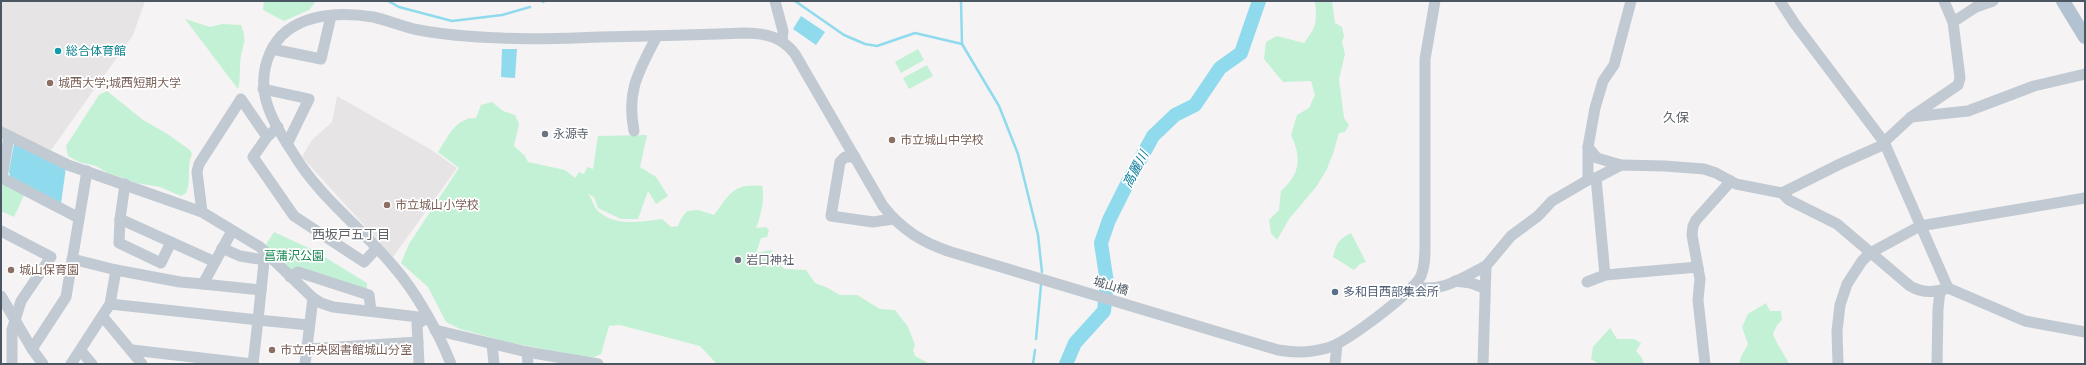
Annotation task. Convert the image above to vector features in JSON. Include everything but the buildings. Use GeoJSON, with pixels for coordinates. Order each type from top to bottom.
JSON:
{"type":"FeatureCollection","features":[{"type":"Feature","properties":{"kind":"main road"},"geometry":{"type":"LineString","coordinates":[[2063,1],[2085,37]]}},
{"type":"Feature","properties":{"kind":"street"},"geometry":{"type":"LineString","coordinates":[[451,364],[436,330],[427,318],[412,290],[395,268],[308,174],[268,110],[263,89],[264,72],[272,49],[293,26],[319,16],[371,17],[419,30],[503,39],[755,33],[769,35],[782,41],[783,31],[775,1]]}},
{"type":"Feature","properties":{"kind":"street"},"geometry":{"type":"LineString","coordinates":[[1335,364],[1337,345],[1404,296],[1420,276],[1424,264],[1425,65],[1428,38],[1436,1]]}},
{"type":"Feature","properties":{"kind":"street"},"geometry":{"type":"LineString","coordinates":[[1605,274],[1588,147],[1598,94],[1603,81],[1614,65],[1631,1]]}},
{"type":"Feature","properties":{"kind":"street"},"geometry":{"type":"LineString","coordinates":[[1780,1],[1794,24],[1884,143],[1920,226],[1944,289],[1938,309],[1937,364]]}},
{"type":"Feature","properties":{"kind":"street"},"geometry":{"type":"LineString","coordinates":[[1782,193],[1884,143],[1911,117],[1958,85],[1960,78],[1952,22],[1944,1]]}},
{"type":"Feature","properties":{"kind":"street"},"geometry":{"type":"LineString","coordinates":[[1952,22],[1976,7],[1993,1]]}},
{"type":"Feature","properties":{"kind":"street"},"geometry":{"type":"LineString","coordinates":[[272,49],[321,60],[331,16]]}},
{"type":"Feature","properties":{"kind":"street"},"geometry":{"type":"LineString","coordinates":[[634,131],[631,117],[632,90],[640,68],[657,36]]}},
{"type":"Feature","properties":{"kind":"street","name":"城山橋"},"geometry":{"type":"LineString","coordinates":[[782,41],[796,54],[884,206],[893,219],[914,237],[938,248],[1291,352],[1311,352],[1337,345]]}},
{"type":"Feature","properties":{"kind":"street"},"geometry":{"type":"LineString","coordinates":[[1911,117],[1968,111],[2034,86],[2085,74]]}},
{"type":"Feature","properties":{"kind":"street"},"geometry":{"type":"LineString","coordinates":[[263,89],[309,99],[288,144]]}},
{"type":"Feature","properties":{"kind":"street"},"geometry":{"type":"LineString","coordinates":[[202,212],[197,172],[198,164],[241,99],[267,137]]}},
{"type":"Feature","properties":{"kind":"street"},"geometry":{"type":"LineString","coordinates":[[278,127],[267,137],[253,158],[294,216],[364,262],[377,248]]}},
{"type":"Feature","properties":{"kind":"street"},"geometry":{"type":"LineString","coordinates":[[79,218],[2,178],[5,134],[68,165],[202,212],[232,231],[265,256],[313,298],[321,303],[332,307],[427,318]]}},
{"type":"Feature","properties":{"kind":"street"},"geometry":{"type":"LineString","coordinates":[[1588,147],[1597,158],[1621,165],[1691,167],[1716,173],[1745,186],[1782,193],[1789,200],[1837,224],[1870,253],[1917,290],[1944,289],[2025,320],[2085,332]]}},
{"type":"Feature","properties":{"kind":"street"},"geometry":{"type":"LineString","coordinates":[[855,157],[845,157],[840,162],[831,216],[873,222],[893,219]]}},
{"type":"Feature","properties":{"kind":"street"},"geometry":{"type":"LineString","coordinates":[[1413,286],[1424,290],[1434,289],[1486,266],[1511,236],[1538,216],[1552,201],[1621,165]]}},
{"type":"Feature","properties":{"kind":"street"},"geometry":{"type":"LineString","coordinates":[[32,349],[66,297],[87,171]]}},
{"type":"Feature","properties":{"kind":"street"},"geometry":{"type":"LineString","coordinates":[[1705,364],[1698,300],[1700,278],[1692,235],[1693,226],[1696,220],[1731,181]]}},
{"type":"Feature","properties":{"kind":"street"},"geometry":{"type":"LineString","coordinates":[[125,184],[120,219],[119,243],[161,263],[171,242]]}},
{"type":"Feature","properties":{"kind":"street"},"geometry":{"type":"LineString","coordinates":[[1838,364],[1837,332],[1840,305],[1847,284],[1862,261],[1870,253],[1920,226],[2085,198]]}},
{"type":"Feature","properties":{"kind":"street"},"geometry":{"type":"LineString","coordinates":[[120,219],[215,262]]}},
{"type":"Feature","properties":{"kind":"street"},"geometry":{"type":"LineString","coordinates":[[1,231],[51,257],[21,301],[12,330],[12,364]]}},
{"type":"Feature","properties":{"kind":"street"},"geometry":{"type":"LineString","coordinates":[[203,284],[232,231]]}},
{"type":"Feature","properties":{"kind":"street"},"geometry":{"type":"LineString","coordinates":[[222,248],[240,256],[265,256]]}},
{"type":"Feature","properties":{"kind":"street"},"geometry":{"type":"LineString","coordinates":[[132,350],[194,360],[253,364],[265,256]]}},
{"type":"Feature","properties":{"kind":"street"},"geometry":{"type":"LineString","coordinates":[[72,259],[166,280],[261,290]]}},
{"type":"Feature","properties":{"kind":"street"},"geometry":{"type":"LineString","coordinates":[[1483,364],[1484,288],[1486,266]]}},
{"type":"Feature","properties":{"kind":"street"},"geometry":{"type":"LineString","coordinates":[[1587,282],[1605,274],[1698,267]]}},
{"type":"Feature","properties":{"kind":"street"},"geometry":{"type":"LineString","coordinates":[[71,364],[81,351],[110,304],[116,270]]}},
{"type":"Feature","properties":{"kind":"street"},"geometry":{"type":"LineString","coordinates":[[290,277],[298,272],[369,295],[371,311]]}},
{"type":"Feature","properties":{"kind":"street"},"geometry":{"type":"LineString","coordinates":[[1455,281],[1471,283],[1484,288]]}},
{"type":"Feature","properties":{"kind":"street"},"geometry":{"type":"LineString","coordinates":[[1,296],[32,349],[43,364]]}},
{"type":"Feature","properties":{"kind":"street"},"geometry":{"type":"LineString","coordinates":[[305,364],[313,298]]}},
{"type":"Feature","properties":{"kind":"street"},"geometry":{"type":"LineString","coordinates":[[110,304],[309,325]]}},
{"type":"Feature","properties":{"kind":"street"},"geometry":{"type":"LineString","coordinates":[[103,317],[132,350],[142,364]]}},
{"type":"Feature","properties":{"kind":"street"},"geometry":{"type":"LineString","coordinates":[[420,364],[417,324],[427,318]]}},
{"type":"Feature","properties":{"kind":"street"},"geometry":{"type":"LineString","coordinates":[[436,330],[561,361],[597,364]]}},
{"type":"Feature","properties":{"kind":"street"},"geometry":{"type":"LineString","coordinates":[[307,349],[418,342]]}},
{"type":"Feature","properties":{"kind":"street"},"geometry":{"type":"LineString","coordinates":[[492,344],[494,364]]}},
{"type":"Feature","properties":{"kind":"street"},"geometry":{"type":"LineString","coordinates":[[81,351],[92,364]]}},
{"type":"Feature","properties":{"kind":"street"},"geometry":{"type":"LineString","coordinates":[[527,352],[528,364]]}},
{"type":"Feature","properties":{"kind":"shaded area","name":"城西大学;城西短期大学"},"geometry":{"type":"Polygon","coordinates":[[[1,1],[145,1],[133,35],[51,150],[1,128],[1,1]]]}},
{"type":"Feature","properties":{"kind":"shaded area","name":"市立城山小学校"},"geometry":{"type":"Polygon","coordinates":[[[337,96],[430,149],[457,168],[393,257],[302,157],[312,140],[332,122],[337,96]]]}},
{"type":"Feature","properties":{"kind":"green space"},"geometry":{"type":"Polygon","coordinates":[[[264,1],[316,1],[309,10],[284,21],[263,10],[264,1]]]}},
{"type":"Feature","properties":{"kind":"green space"},"geometry":{"type":"Polygon","coordinates":[[[1315,1],[1332,1],[1335,23],[1342,27],[1344,36],[1342,42],[1345,54],[1339,79],[1344,118],[1349,125],[1345,132],[1339,133],[1326,171],[1316,187],[1289,219],[1277,240],[1271,233],[1269,220],[1279,210],[1281,191],[1292,178],[1297,165],[1297,151],[1291,135],[1297,115],[1309,108],[1315,95],[1311,81],[1283,82],[1264,59],[1266,42],[1277,36],[1304,43],[1314,28],[1316,19],[1315,1]]]}},
{"type":"Feature","properties":{"kind":"green space"},"geometry":{"type":"Polygon","coordinates":[[[185,19],[210,27],[222,24],[241,25],[244,34],[244,41],[240,60],[238,89],[185,19]]]}},
{"type":"Feature","properties":{"kind":"green space"},"geometry":{"type":"Polygon","coordinates":[[[918,49],[924,60],[901,73],[895,62],[918,49]]]}},
{"type":"Feature","properties":{"kind":"green space"},"geometry":{"type":"Polygon","coordinates":[[[927,65],[933,76],[909,89],[903,78],[927,65]]]}},
{"type":"Feature","properties":{"kind":"green space"},"geometry":{"type":"Polygon","coordinates":[[[107,91],[143,120],[166,133],[190,150],[192,154],[189,163],[189,183],[186,193],[181,196],[160,187],[137,183],[108,173],[96,166],[79,162],[68,156],[66,146],[99,95],[107,91]]]}},
{"type":"Feature","properties":{"kind":"green space"},"geometry":{"type":"Polygon","coordinates":[[[492,102],[503,111],[515,115],[519,124],[514,146],[525,156],[528,162],[565,170],[575,178],[579,172],[584,174],[587,167],[593,169],[598,136],[647,135],[640,167],[656,177],[668,196],[656,204],[648,191],[638,219],[621,219],[598,208],[594,197],[588,194],[597,210],[611,219],[637,222],[662,219],[671,227],[678,226],[687,211],[698,210],[714,215],[729,196],[738,188],[745,186],[762,186],[762,207],[756,228],[766,227],[769,230],[767,237],[761,238],[756,253],[771,250],[776,257],[777,263],[785,269],[806,270],[815,283],[840,295],[857,295],[880,309],[895,310],[908,327],[915,345],[913,350],[915,356],[930,364],[717,364],[700,346],[620,325],[609,326],[601,354],[592,358],[512,343],[460,329],[446,322],[428,287],[401,263],[409,244],[459,168],[438,152],[449,134],[458,124],[469,119],[476,118],[481,105],[492,102]]]}},
{"type":"Feature","properties":{"kind":"green space"},"geometry":{"type":"Polygon","coordinates":[[[1,182],[25,193],[14,217],[1,211],[1,182]]]}},
{"type":"Feature","properties":{"kind":"green space","name":"菖蒲沢公園"},"geometry":{"type":"Polygon","coordinates":[[[274,232],[313,250],[367,283],[367,291],[292,271],[265,246],[274,232]]]}},
{"type":"Feature","properties":{"kind":"green space"},"geometry":{"type":"Polygon","coordinates":[[[1351,233],[1366,262],[1360,264],[1354,270],[1333,257],[1339,242],[1351,233]]]}},
{"type":"Feature","properties":{"kind":"green space"},"geometry":{"type":"Polygon","coordinates":[[[1766,303],[1770,311],[1781,311],[1782,320],[1777,325],[1773,334],[1789,364],[1739,364],[1748,344],[1742,327],[1748,314],[1766,303]]]}},
{"type":"Feature","properties":{"kind":"green space"},"geometry":{"type":"Polygon","coordinates":[[[1610,328],[1617,339],[1634,339],[1641,343],[1636,351],[1642,358],[1644,364],[1599,364],[1591,359],[1593,347],[1610,328]]]}},
{"type":"Feature","properties":{"kind":"water"},"geometry":{"type":"Polygon","coordinates":[[[801,16],[825,32],[816,45],[793,29],[801,16]]]}},
{"type":"Feature","properties":{"kind":"water"},"geometry":{"type":"Polygon","coordinates":[[[502,49],[517,49],[515,78],[501,77],[502,49]]]}},
{"type":"Feature","properties":{"kind":"water"},"geometry":{"type":"Polygon","coordinates":[[[14,144],[66,167],[61,204],[10,176],[9,171],[14,144]]]}},
{"type":"Feature","properties":{"kind":"waterway"},"geometry":{"type":"LineString","coordinates":[[388,1],[399,7],[452,21],[502,15],[530,7]]}},
{"type":"Feature","properties":{"kind":"waterway"},"geometry":{"type":"LineString","coordinates":[[795,1],[844,35],[865,44],[877,46],[915,33],[962,44]]}},
{"type":"Feature","properties":{"kind":"waterway"},"geometry":{"type":"LineString","coordinates":[[961,1],[962,44],[999,106],[1018,154],[1038,235],[1042,272]]}},
{"type":"Feature","properties":{"kind":"waterway","name":"高麗川"},"geometry":{"type":"LineString","coordinates":[[1066,364],[1075,343],[1104,311],[1107,283],[1101,243],[1109,220],[1129,180],[1153,136],[1175,115],[1195,105],[1220,68],[1241,53],[1259,1]]}},
{"type":"Feature","properties":{"kind":"waterway"},"geometry":{"type":"LineString","coordinates":[[1036,339],[1041,285]]}},
{"type":"Feature","properties":{"kind":"waterway"},"geometry":{"type":"LineString","coordinates":[[1033,364],[1035,350]]}},
{"type":"Feature","properties":{"kind":"place","name":"総合体育館"},"geometry":{"type":"Point","coordinates":[58,51]}},
{"type":"Feature","properties":{"kind":"place","name":"城西大学;城西短期大学"},"geometry":{"type":"Point","coordinates":[50,83]}},
{"type":"Feature","properties":{"kind":"place","name":"永源寺"},"geometry":{"type":"Point","coordinates":[545,134]}},
{"type":"Feature","properties":{"kind":"place","name":"市立城山中学校"},"geometry":{"type":"Point","coordinates":[892,140]}},
{"type":"Feature","properties":{"kind":"place","name":"市立城山小学校"},"geometry":{"type":"Point","coordinates":[387,205]}},
{"type":"Feature","properties":{"kind":"place","name":"岩口神社"},"geometry":{"type":"Point","coordinates":[738,260]}},
{"type":"Feature","properties":{"kind":"place","name":"城山保育園"},"geometry":{"type":"Point","coordinates":[11,270]}},
{"type":"Feature","properties":{"kind":"place","name":"多和目西部集会所"},"geometry":{"type":"Point","coordinates":[1335,292]}},
{"type":"Feature","properties":{"kind":"place","name":"市立中央図書館城山分室"},"geometry":{"type":"Point","coordinates":[272,350]}},
{"type":"Feature","properties":{"kind":"district","name":"久保"},"geometry":{"type":"Point","coordinates":[1676,117]}},
{"type":"Feature","properties":{"kind":"district","name":"西坂戸五丁目"},"geometry":{"type":"Point","coordinates":[351,234]}}]}
